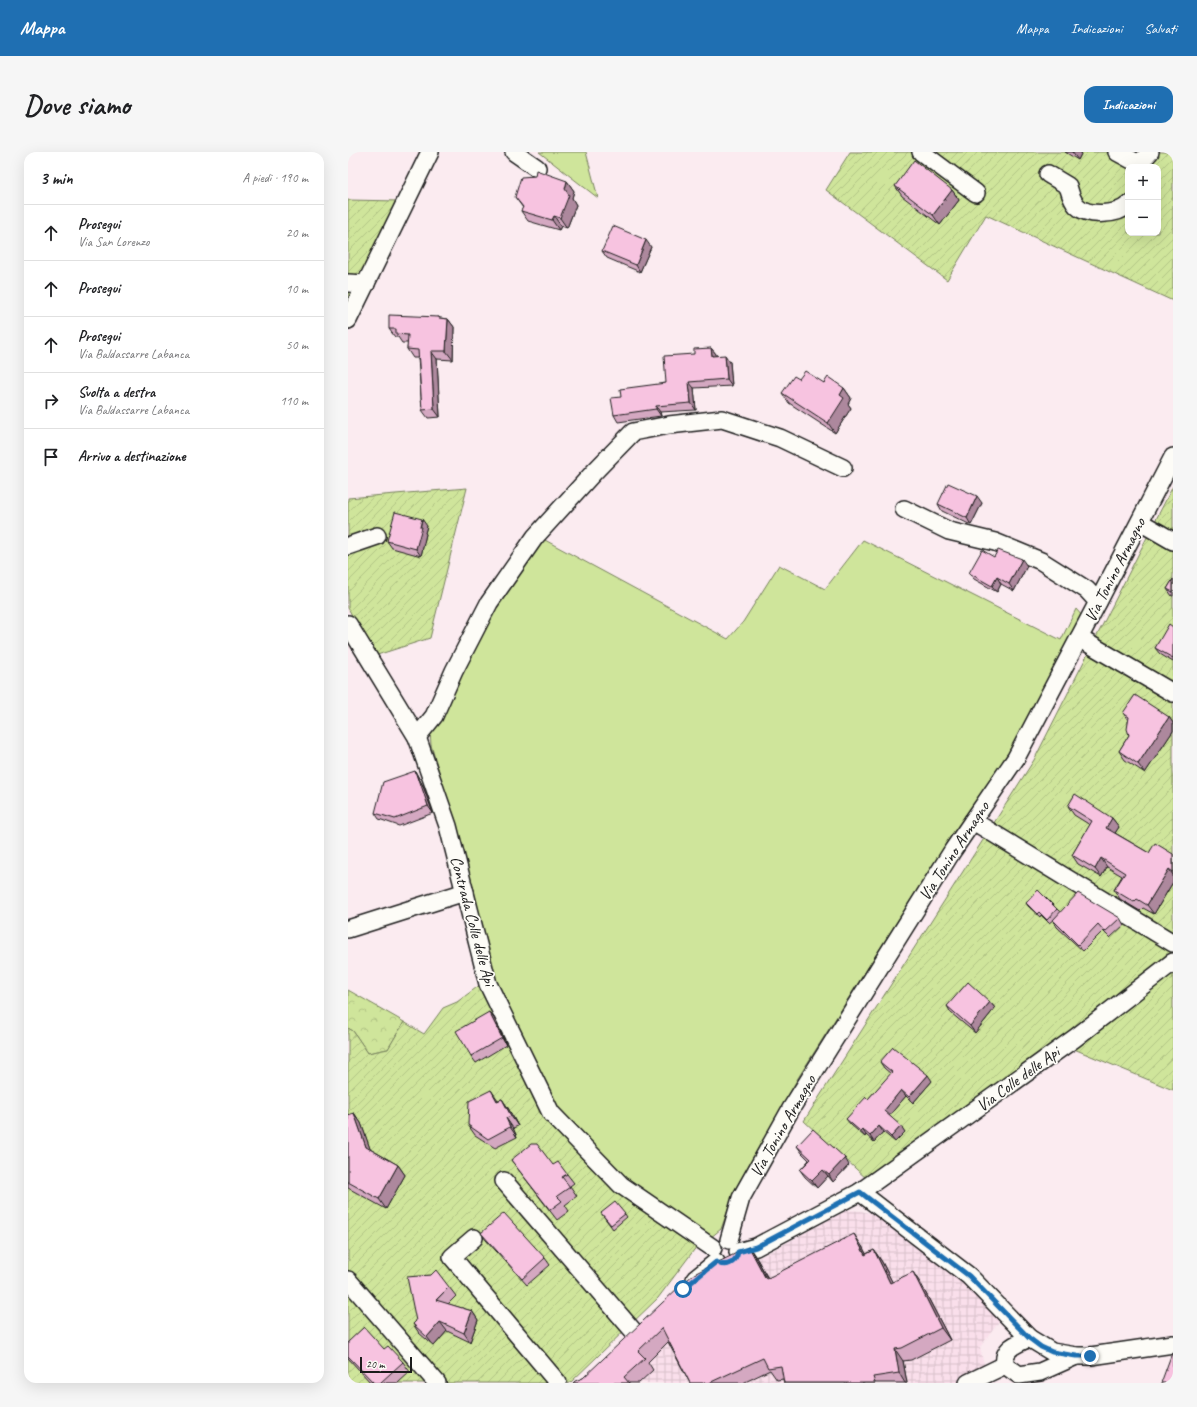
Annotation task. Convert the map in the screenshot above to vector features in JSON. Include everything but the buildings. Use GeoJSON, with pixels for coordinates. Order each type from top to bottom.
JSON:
{"type":"FeatureCollection","features":[{"type":"Feature","properties":{"kind":"street"},"geometry":{"type":"LineString","coordinates":[[348,320],[430,152]]}},
{"type":"Feature","properties":{"kind":"street"},"geometry":{"type":"LineString","coordinates":[[514,152],[537,168]]}},
{"type":"Feature","properties":{"kind":"street"},"geometry":{"type":"LineString","coordinates":[[921,152],[976,193]]}},
{"type":"Feature","properties":{"kind":"street"},"geometry":{"type":"LineString","coordinates":[[1117,152],[1143,161]]}},
{"type":"Feature","properties":{"kind":"street"},"geometry":{"type":"LineString","coordinates":[[1048,174],[1068,186],[1072,199],[1078,208],[1089,213],[1115,213],[1125,208]]}},
{"type":"Feature","properties":{"kind":"street"},"geometry":{"type":"LineString","coordinates":[[348,283],[366,284]]}},
{"type":"Feature","properties":{"kind":"street"},"geometry":{"type":"LineString","coordinates":[[417,737],[434,716],[454,671],[489,603],[531,543],[594,472],[633,432],[669,425],[722,419],[780,438],[844,468]]}},
{"type":"Feature","properties":{"kind":"street","name":"Via Tonino Armagno"},"geometry":{"type":"LineString","coordinates":[[733,1246],[741,1198],[792,1107],[953,850],[1016,758],[1080,638],[1173,457]]}},
{"type":"Feature","properties":{"kind":"street"},"geometry":{"type":"LineString","coordinates":[[904,509],[949,532],[995,542],[1041,561],[1087,590],[1098,602]]}},
{"type":"Feature","properties":{"kind":"street"},"geometry":{"type":"LineString","coordinates":[[1140,522],[1173,541]]}},
{"type":"Feature","properties":{"kind":"street"},"geometry":{"type":"LineString","coordinates":[[348,546],[377,536]]}},
{"type":"Feature","properties":{"kind":"street","name":"Contrada Colle delle Api"},"geometry":{"type":"LineString","coordinates":[[348,624],[417,737],[448,826],[488,984],[551,1113],[621,1185],[714,1255]]}},
{"type":"Feature","properties":{"kind":"street"},"geometry":{"type":"LineString","coordinates":[[1080,638],[1173,693]]}},
{"type":"Feature","properties":{"kind":"street"},"geometry":{"type":"LineString","coordinates":[[973,821],[1173,943]]}},
{"type":"Feature","properties":{"kind":"street"},"geometry":{"type":"LineString","coordinates":[[348,929],[465,892]]}},
{"type":"Feature","properties":{"kind":"street","name":"Via Colle delle Api"},"geometry":{"type":"LineString","coordinates":[[733,1246],[756,1247],[860,1192],[1075,1038],[1173,962]]}},
{"type":"Feature","properties":{"kind":"street"},"geometry":{"type":"LineString","coordinates":[[504,1181],[636,1335]]}},
{"type":"Feature","properties":{"kind":"street"},"geometry":{"type":"LineString","coordinates":[[860,1192],[969,1276],[1029,1338],[1041,1347],[1052,1352],[1076,1356],[1090,1356],[1173,1344]]}},
{"type":"Feature","properties":{"kind":"street"},"geometry":{"type":"LineString","coordinates":[[474,1238],[452,1256],[558,1383]]}},
{"type":"Feature","properties":{"kind":"street"},"geometry":{"type":"LineString","coordinates":[[683,1289],[714,1255],[717,1242],[721,1240],[733,1246],[735,1260],[728,1265],[720,1264],[714,1255]]}},
{"type":"Feature","properties":{"kind":"street"},"geometry":{"type":"LineString","coordinates":[[348,1280],[437,1383]]}},
{"type":"Feature","properties":{"kind":"street"},"geometry":{"type":"LineString","coordinates":[[1029,1338],[1007,1351],[1004,1358],[1005,1365],[1019,1375],[1040,1372],[1076,1356]]}},
{"type":"Feature","properties":{"kind":"street"},"geometry":{"type":"LineString","coordinates":[[968,1383],[1005,1365]]}},
{"type":"Feature","properties":{"kind":"shaded area"},"geometry":{"type":"Polygon","coordinates":[[[847,1210],[861,1211],[876,1215],[965,1282],[1002,1318],[980,1347],[988,1383],[594,1383],[687,1294],[757,1259],[847,1210]]]}},
{"type":"Feature","properties":{"kind":"green space"},"geometry":{"type":"Polygon","coordinates":[[[539,152],[586,152],[598,198],[539,152]]]}},
{"type":"Feature","properties":{"kind":"green space"},"geometry":{"type":"Polygon","coordinates":[[[850,152],[1173,152],[1173,301],[986,215],[947,280],[826,190],[850,152]]]}},
{"type":"Feature","properties":{"kind":"green space"},"geometry":{"type":"Polygon","coordinates":[[[348,200],[399,201],[348,302],[348,200]]]}},
{"type":"Feature","properties":{"kind":"green space"},"geometry":{"type":"Polygon","coordinates":[[[1173,486],[1173,955],[868,1180],[804,1121],[1034,760],[1173,486]]]}},
{"type":"Feature","properties":{"kind":"green space"},"geometry":{"type":"Polygon","coordinates":[[[467,488],[430,638],[374,656],[348,608],[348,498],[467,488]]]}},
{"type":"Feature","properties":{"kind":"green space"},"geometry":{"type":"Polygon","coordinates":[[[543,539],[728,639],[743,622],[779,565],[825,589],[863,540],[1061,640],[1076,609],[1083,617],[1013,747],[951,836],[798,1078],[736,1188],[721,1229],[710,1238],[648,1196],[623,1176],[556,1107],[494,983],[454,822],[431,745],[430,732],[466,667],[487,619],[543,539]]]}},
{"type":"Feature","properties":{"kind":"green space"},"geometry":{"type":"Polygon","coordinates":[[[1173,973],[1173,1090],[1074,1049],[1173,973]]]}},
{"type":"Feature","properties":{"kind":"green space"},"geometry":{"type":"Polygon","coordinates":[[[484,982],[550,1114],[697,1246],[658,1298],[570,1383],[348,1383],[348,1028],[353,1031],[368,1053],[388,1049],[404,1022],[424,1034],[443,1008],[457,1002],[484,982]]]}},
{"type":"Feature","properties":{"kind":"green space"},"geometry":{"type":"Polygon","coordinates":[[[348,990],[404,1022],[388,1049],[368,1053],[353,1031],[348,1028],[348,990]]]}},
{"type":"Feature","properties":{"kind":"route"},"geometry":{"type":"LineString","coordinates":[[683,1289],[716,1262],[728,1265],[735,1260],[738,1252],[756,1247],[860,1192],[969,1276],[1029,1338],[1041,1347],[1052,1352],[1076,1356],[1090,1356]]}}]}
